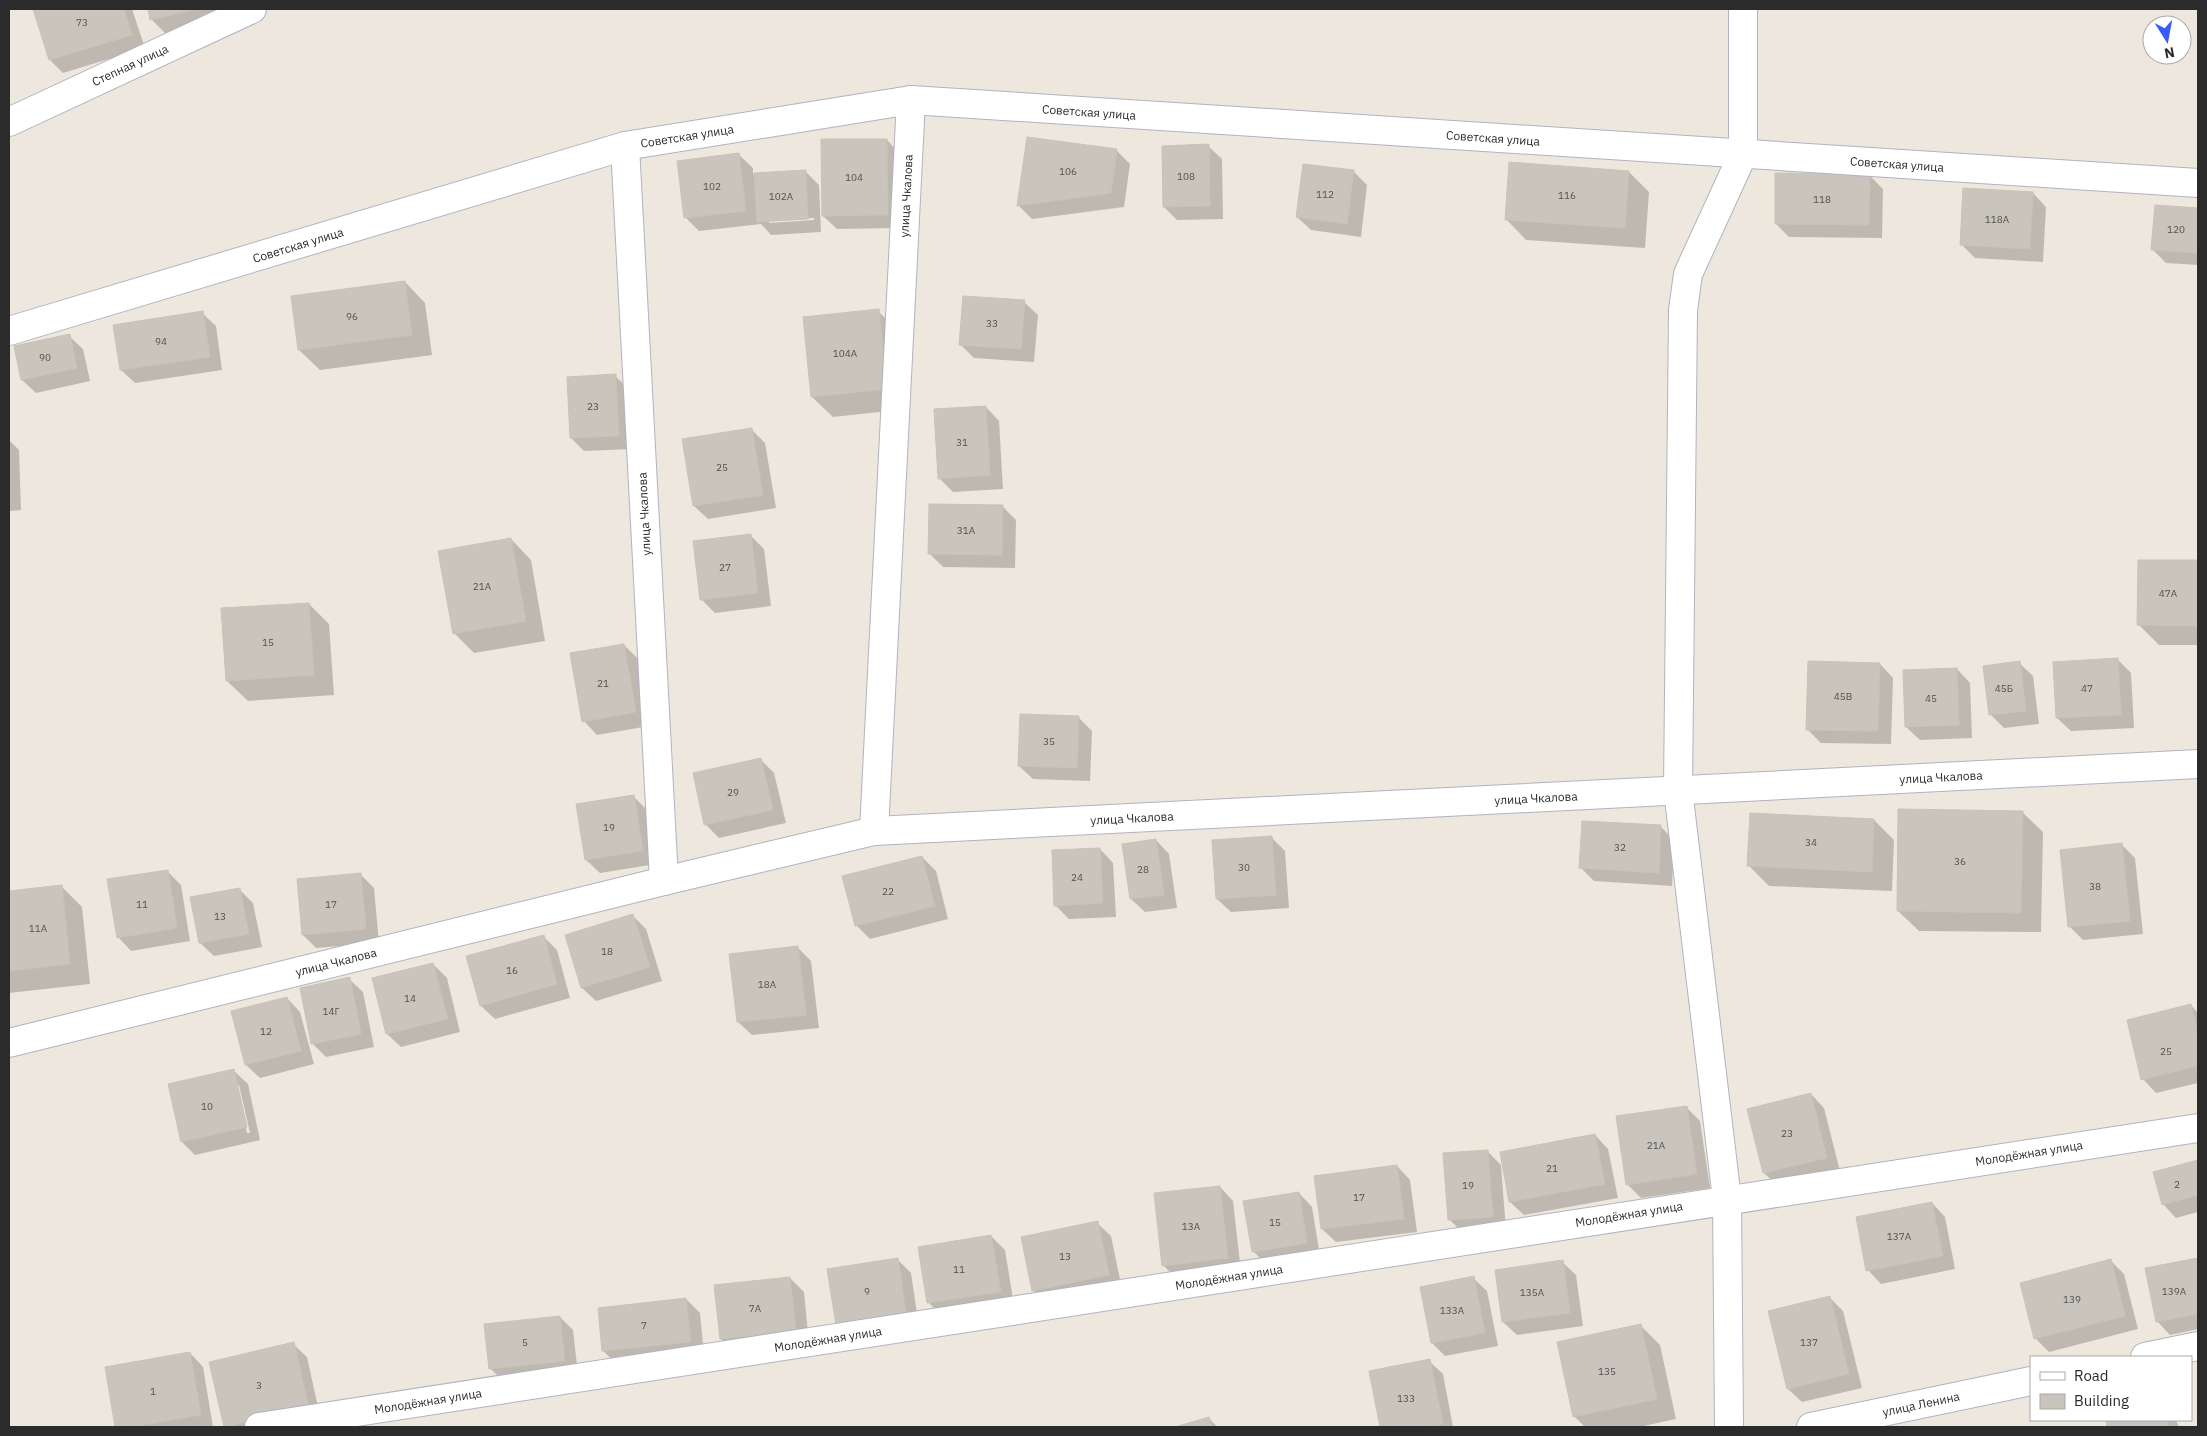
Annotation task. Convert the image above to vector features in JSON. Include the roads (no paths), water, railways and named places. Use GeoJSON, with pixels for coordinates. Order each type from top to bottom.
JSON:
{"type":"FeatureCollection","features":[{"type":"Feature","properties":{"kind":"street","name":"Степная улица"},"geometry":{"type":"LineString","coordinates":[[9,122],[252,9]]}},
{"type":"Feature","properties":{"kind":"street"},"geometry":{"type":"LineString","coordinates":[[1729,1427],[1727,1199],[1678,790],[1683,310],[1688,274],[1743,154],[1743,9]]}},
{"type":"Feature","properties":{"kind":"street","name":"Советская улица"},"geometry":{"type":"LineString","coordinates":[[9,331],[625,146],[911,100],[2198,183]]}},
{"type":"Feature","properties":{"kind":"street","name":"улица Чкалова"},"geometry":{"type":"LineString","coordinates":[[874,831],[911,100]]}},
{"type":"Feature","properties":{"kind":"street","name":"улица Чкалова"},"geometry":{"type":"LineString","coordinates":[[625,146],[664,881]]}},
{"type":"Feature","properties":{"kind":"street","name":"улица Чкалова"},"geometry":{"type":"LineString","coordinates":[[9,1043],[874,831],[2198,764]]}},
{"type":"Feature","properties":{"kind":"street","name":"Молодёжная улица"},"geometry":{"type":"LineString","coordinates":[[259,1427],[1727,1199],[2198,1128]]}},
{"type":"Feature","properties":{"kind":"street"},"geometry":{"type":"LineString","coordinates":[[2150,1356],[2198,1346]]}},
{"type":"Feature","properties":{"kind":"street","name":"улица Ленина"},"geometry":{"type":"LineString","coordinates":[[1811,1427],[2030,1381]]}}]}
